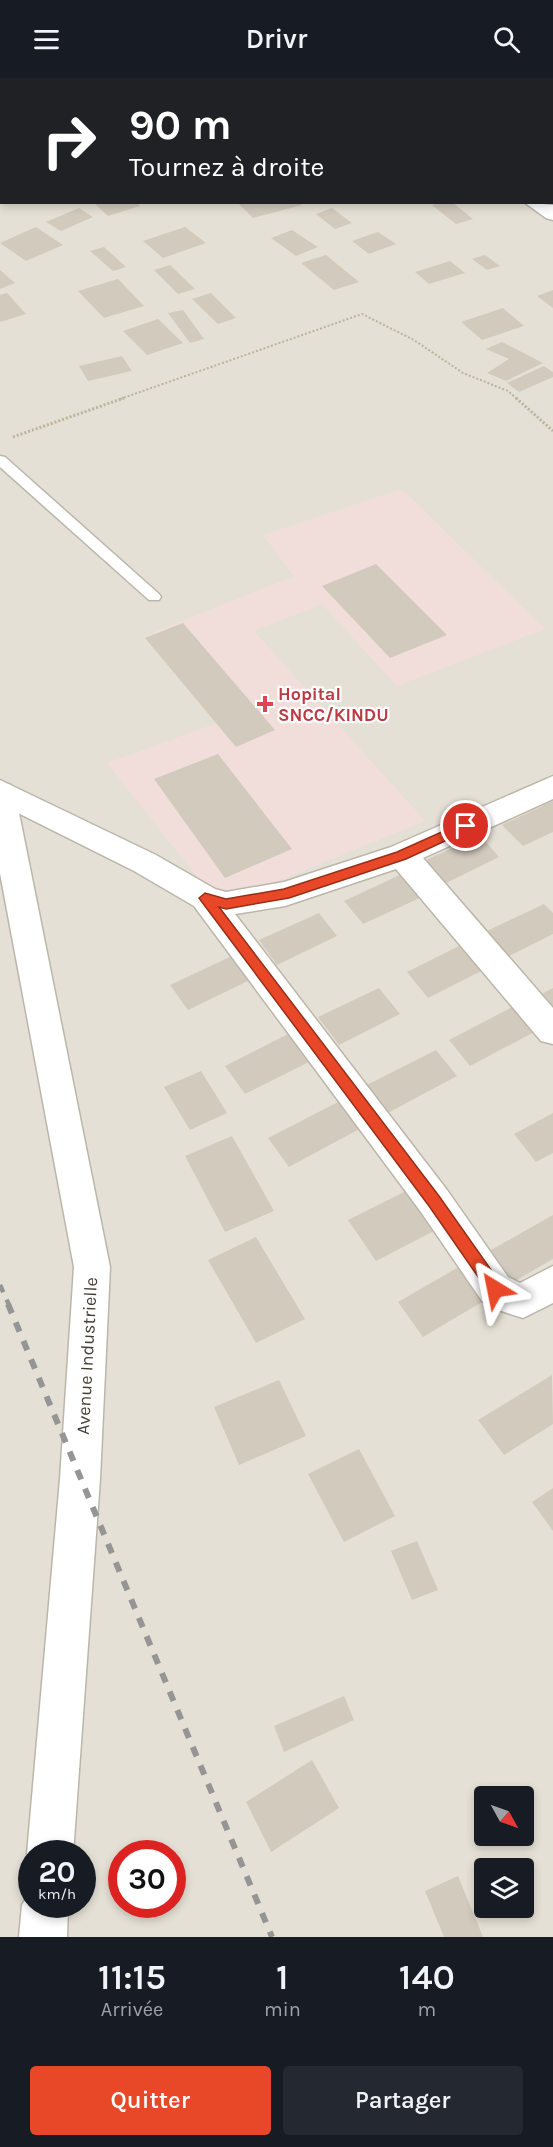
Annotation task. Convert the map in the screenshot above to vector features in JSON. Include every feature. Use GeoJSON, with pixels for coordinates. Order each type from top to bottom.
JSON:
{"type":"FeatureCollection","features":[{"type":"Feature","properties":{"kind":"street"},"geometry":{"type":"LineString","coordinates":[[537,204],[553,214]]}},
{"type":"Feature","properties":{"kind":"street"},"geometry":{"type":"LineString","coordinates":[[0,792],[145,863],[205,898],[226,904],[285,894],[402,855],[553,787]]}},
{"type":"Feature","properties":{"kind":"street","name":"Avenue Industrielle"},"geometry":{"type":"LineString","coordinates":[[0,792],[92,1267],[80,1479],[51,1840]]}},
{"type":"Feature","properties":{"kind":"street"},"geometry":{"type":"LineString","coordinates":[[402,855],[553,1031]]}},
{"type":"Feature","properties":{"kind":"street"},"geometry":{"type":"LineString","coordinates":[[205,898],[434,1201],[495,1289],[508,1297],[523,1301],[553,1283]]}},
{"type":"Feature","properties":{"kind":"street"},"geometry":{"type":"LineString","coordinates":[[43,1937],[44,1918]]}},
{"type":"Feature","properties":{"kind":"lane"},"geometry":{"type":"LineString","coordinates":[[0,460],[154,597]]}},
{"type":"Feature","properties":{"kind":"path"},"geometry":{"type":"LineString","coordinates":[[11,438],[362,315],[414,340],[463,373],[508,392],[553,431]]}},
{"type":"Feature","properties":{"kind":"shaded area"},"geometry":{"type":"Polygon","coordinates":[[[0,204],[553,204],[553,1937],[0,1937],[0,204]]]}},
{"type":"Feature","properties":{"kind":"shaded area","name":"Hopital SNCC/KINDU"},"geometry":{"type":"Polygon","coordinates":[[[402,489],[545,629],[397,686],[322,604],[254,631],[425,821],[219,905],[107,763],[223,721],[154,632],[294,576],[263,535],[402,489]]]}},
{"type":"Feature","properties":{"kind":"building"},"geometry":{"type":"Polygon","coordinates":[[[95,204],[138,204],[140,206],[108,216],[95,204]]]}},
{"type":"Feature","properties":{"kind":"building"},"geometry":{"type":"Polygon","coordinates":[[[239,204],[302,205],[253,218],[239,204]]]}},
{"type":"Feature","properties":{"kind":"building"},"geometry":{"type":"Polygon","coordinates":[[[454,204],[473,219],[456,224],[432,205],[454,204]]]}},
{"type":"Feature","properties":{"kind":"building"},"geometry":{"type":"Polygon","coordinates":[[[79,208],[93,217],[61,231],[46,222],[79,208]]]}},
{"type":"Feature","properties":{"kind":"building"},"geometry":{"type":"Polygon","coordinates":[[[332,208],[352,223],[335,229],[316,214],[332,208]]]}},
{"type":"Feature","properties":{"kind":"building"},"geometry":{"type":"Polygon","coordinates":[[[36,227],[63,245],[26,261],[0,243],[36,227]]]}},
{"type":"Feature","properties":{"kind":"building"},"geometry":{"type":"Polygon","coordinates":[[[185,227],[206,243],[163,258],[143,241],[185,227]]]}},
{"type":"Feature","properties":{"kind":"building"},"geometry":{"type":"Polygon","coordinates":[[[292,230],[318,247],[296,256],[271,238],[292,230]]]}},
{"type":"Feature","properties":{"kind":"building"},"geometry":{"type":"Polygon","coordinates":[[[378,232],[396,244],[369,254],[352,241],[378,232]]]}},
{"type":"Feature","properties":{"kind":"building"},"geometry":{"type":"Polygon","coordinates":[[[104,247],[126,267],[113,271],[90,251],[104,247]]]}},
{"type":"Feature","properties":{"kind":"building"},"geometry":{"type":"Polygon","coordinates":[[[326,255],[359,282],[334,290],[301,263],[326,255]]]}},
{"type":"Feature","properties":{"kind":"building"},"geometry":{"type":"Polygon","coordinates":[[[485,255],[500,266],[487,270],[472,259],[485,255]]]}},
{"type":"Feature","properties":{"kind":"building"},"geometry":{"type":"Polygon","coordinates":[[[450,261],[465,273],[429,284],[415,272],[450,261]]]}},
{"type":"Feature","properties":{"kind":"building"},"geometry":{"type":"Polygon","coordinates":[[[170,265],[195,289],[178,294],[154,270],[170,265]]]}},
{"type":"Feature","properties":{"kind":"building"},"geometry":{"type":"Polygon","coordinates":[[[0,270],[15,283],[0,289],[0,270]]]}},
{"type":"Feature","properties":{"kind":"building"},"geometry":{"type":"Polygon","coordinates":[[[118,279],[144,306],[104,318],[78,291],[118,279]]]}},
{"type":"Feature","properties":{"kind":"building"},"geometry":{"type":"Polygon","coordinates":[[[553,290],[553,308],[537,296],[553,290]]]}},
{"type":"Feature","properties":{"kind":"building"},"geometry":{"type":"Polygon","coordinates":[[[7,293],[26,314],[0,322],[0,295],[7,293]]]}},
{"type":"Feature","properties":{"kind":"building"},"geometry":{"type":"Polygon","coordinates":[[[211,293],[236,318],[218,324],[192,299],[211,293]]]}},
{"type":"Feature","properties":{"kind":"building"},"geometry":{"type":"Polygon","coordinates":[[[503,308],[524,326],[482,340],[461,322],[503,308]]]}},
{"type":"Feature","properties":{"kind":"building"},"geometry":{"type":"Polygon","coordinates":[[[183,310],[204,339],[190,343],[168,313],[183,310]]]}},
{"type":"Feature","properties":{"kind":"building"},"geometry":{"type":"Polygon","coordinates":[[[158,319],[183,343],[147,355],[123,331],[158,319]]]}},
{"type":"Feature","properties":{"kind":"building"},"geometry":{"type":"Polygon","coordinates":[[[502,342],[543,363],[506,381],[487,373],[509,359],[486,349],[502,342]]]}},
{"type":"Feature","properties":{"kind":"building"},"geometry":{"type":"Polygon","coordinates":[[[122,356],[132,371],[88,381],[79,366],[122,356]]]}},
{"type":"Feature","properties":{"kind":"building"},"geometry":{"type":"Polygon","coordinates":[[[544,366],[553,372],[553,377],[519,392],[507,383],[544,366]]]}},
{"type":"Feature","properties":{"kind":"building"},"geometry":{"type":"Polygon","coordinates":[[[376,564],[447,635],[390,658],[322,586],[376,564]]]}},
{"type":"Feature","properties":{"kind":"building"},"geometry":{"type":"Polygon","coordinates":[[[183,623],[275,730],[236,747],[145,638],[183,623]]]}},
{"type":"Feature","properties":{"kind":"building"},"geometry":{"type":"Polygon","coordinates":[[[218,754],[292,849],[225,878],[154,779],[218,754]]]}},
{"type":"Feature","properties":{"kind":"building"},"geometry":{"type":"Polygon","coordinates":[[[553,801],[553,832],[523,846],[502,825],[553,801]]]}},
{"type":"Feature","properties":{"kind":"building"},"geometry":{"type":"Polygon","coordinates":[[[480,835],[499,857],[444,884],[424,861],[480,835]]]}},
{"type":"Feature","properties":{"kind":"building"},"geometry":{"type":"Polygon","coordinates":[[[402,874],[422,897],[363,924],[344,901],[402,874]]]}},
{"type":"Feature","properties":{"kind":"building"},"geometry":{"type":"Polygon","coordinates":[[[544,904],[553,913],[553,934],[509,956],[487,931],[544,904]]]}},
{"type":"Feature","properties":{"kind":"building"},"geometry":{"type":"Polygon","coordinates":[[[319,913],[337,936],[277,965],[259,940],[319,913]]]}},
{"type":"Feature","properties":{"kind":"building"},"geometry":{"type":"Polygon","coordinates":[[[465,943],[487,968],[428,998],[407,972],[465,943]]]}},
{"type":"Feature","properties":{"kind":"building"},"geometry":{"type":"Polygon","coordinates":[[[232,956],[250,980],[188,1010],[170,985],[232,956]]]}},
{"type":"Feature","properties":{"kind":"building"},"geometry":{"type":"Polygon","coordinates":[[[379,988],[400,1014],[339,1045],[318,1017],[379,988]]]}},
{"type":"Feature","properties":{"kind":"building"},"geometry":{"type":"Polygon","coordinates":[[[553,988],[553,1017],[535,997],[553,988]]]}},
{"type":"Feature","properties":{"kind":"building"},"geometry":{"type":"Polygon","coordinates":[[[518,1004],[540,1029],[470,1066],[449,1040],[518,1004]]]}},
{"type":"Feature","properties":{"kind":"building"},"geometry":{"type":"Polygon","coordinates":[[[288,1034],[309,1062],[245,1094],[225,1066],[288,1034]]]}},
{"type":"Feature","properties":{"kind":"building"},"geometry":{"type":"Polygon","coordinates":[[[436,1050],[457,1076],[384,1115],[363,1087],[436,1050]]]}},
{"type":"Feature","properties":{"kind":"building"},"geometry":{"type":"Polygon","coordinates":[[[201,1071],[227,1113],[190,1130],[164,1087],[201,1071]]]}},
{"type":"Feature","properties":{"kind":"building"},"geometry":{"type":"Polygon","coordinates":[[[344,1099],[365,1126],[289,1167],[268,1138],[344,1099]]]}},
{"type":"Feature","properties":{"kind":"building"},"geometry":{"type":"Polygon","coordinates":[[[553,1113],[553,1153],[536,1162],[514,1134],[553,1113]]]}},
{"type":"Feature","properties":{"kind":"building"},"geometry":{"type":"Polygon","coordinates":[[[232,1136],[274,1211],[225,1232],[185,1156],[232,1136]]]}},
{"type":"Feature","properties":{"kind":"building"},"geometry":{"type":"Polygon","coordinates":[[[406,1191],[434,1231],[376,1261],[348,1220],[406,1191]]]}},
{"type":"Feature","properties":{"kind":"building"},"geometry":{"type":"Polygon","coordinates":[[[553,1215],[553,1259],[508,1285],[484,1254],[553,1215]]]}},
{"type":"Feature","properties":{"kind":"building"},"geometry":{"type":"Polygon","coordinates":[[[256,1237],[305,1319],[256,1343],[208,1260],[256,1237]]]}},
{"type":"Feature","properties":{"kind":"building"},"geometry":{"type":"Polygon","coordinates":[[[462,1265],[487,1299],[423,1337],[398,1302],[462,1265]]]}},
{"type":"Feature","properties":{"kind":"building"},"geometry":{"type":"Polygon","coordinates":[[[552,1375],[553,1424],[504,1455],[478,1420],[552,1375]]]}},
{"type":"Feature","properties":{"kind":"building"},"geometry":{"type":"Polygon","coordinates":[[[279,1380],[306,1436],[239,1465],[214,1407],[279,1380]]]}},
{"type":"Feature","properties":{"kind":"building"},"geometry":{"type":"Polygon","coordinates":[[[359,1449],[395,1516],[344,1542],[308,1474],[359,1449]]]}},
{"type":"Feature","properties":{"kind":"building"},"geometry":{"type":"Polygon","coordinates":[[[553,1488],[553,1531],[532,1502],[553,1488]]]}},
{"type":"Feature","properties":{"kind":"building"},"geometry":{"type":"Polygon","coordinates":[[[417,1541],[438,1590],[412,1600],[391,1551],[417,1541]]]}},
{"type":"Feature","properties":{"kind":"building"},"geometry":{"type":"Polygon","coordinates":[[[344,1696],[354,1720],[284,1752],[274,1726],[344,1696]]]}},
{"type":"Feature","properties":{"kind":"building"},"geometry":{"type":"Polygon","coordinates":[[[312,1760],[339,1808],[271,1852],[246,1802],[312,1760]]]}},
{"type":"Feature","properties":{"kind":"building"},"geometry":{"type":"Polygon","coordinates":[[[458,1876],[483,1937],[444,1937],[425,1891],[458,1876]]]}},
{"type":"Feature","properties":{"kind":"railway"},"geometry":{"type":"LineString","coordinates":[[0,1285],[9,1305]]}},
{"type":"Feature","properties":{"kind":"railway"},"geometry":{"type":"LineString","coordinates":[[8,1304],[272,1937]]}},
{"type":"Feature","properties":{"kind":"place","name":"Hopital SNCC/KINDU"},"geometry":{"type":"Point","coordinates":[265,704]}},
{"type":"Feature","properties":{"kind":"route"},"geometry":{"type":"LineString","coordinates":[[466,826],[402,855],[285,894],[226,904],[205,898],[434,1201],[495,1289]]}}]}
